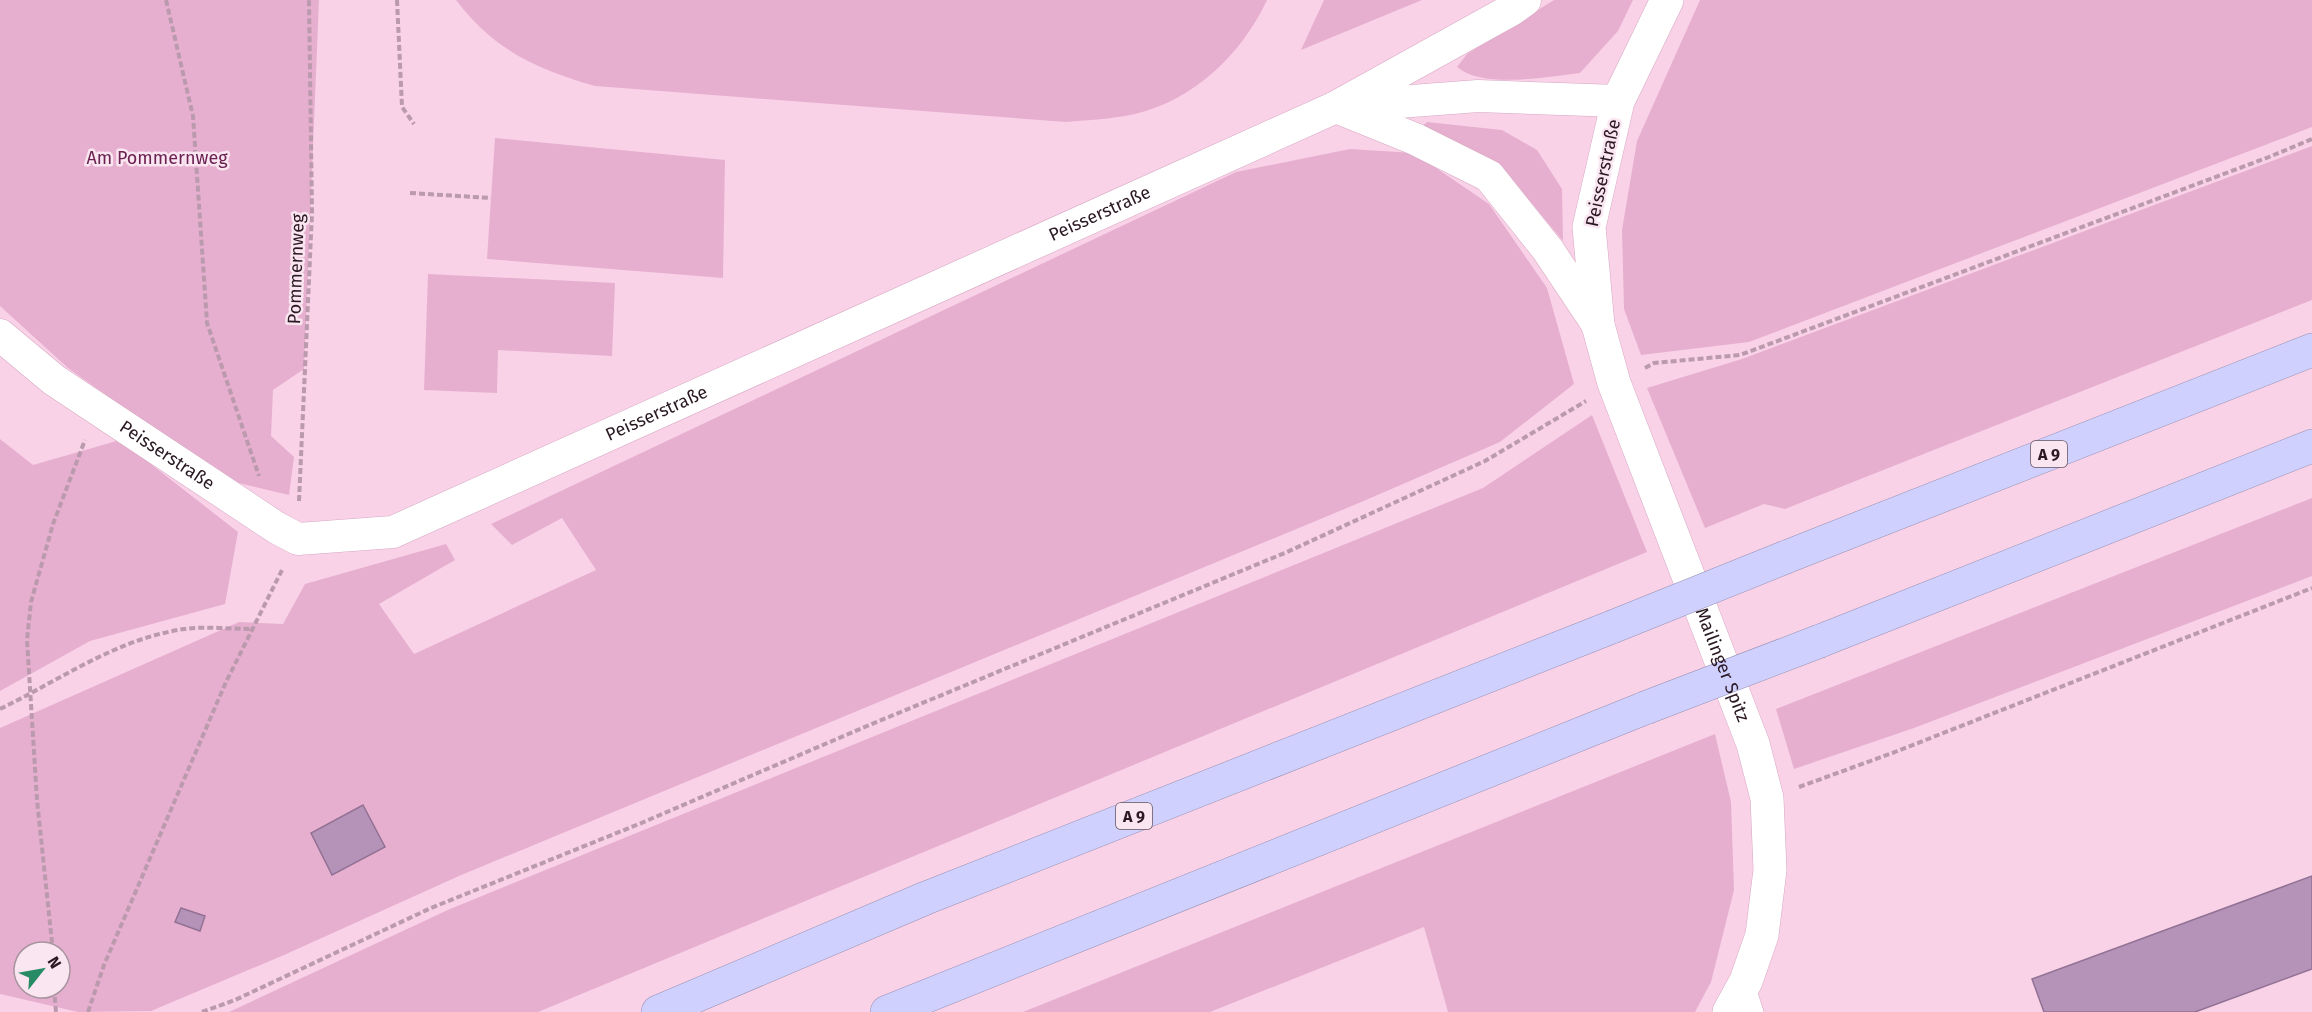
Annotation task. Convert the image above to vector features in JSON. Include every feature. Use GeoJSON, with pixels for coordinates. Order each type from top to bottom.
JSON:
{"type":"FeatureCollection","features":[{"type":"Feature","properties":{"kind":"highway","name":"A 9"},"geometry":{"type":"LineString","coordinates":[[658,1012],[937,894],[2312,351]]}},
{"type":"Feature","properties":{"kind":"highway"},"geometry":{"type":"LineString","coordinates":[[887,1012],[1646,708],[2312,446]]}},
{"type":"Feature","properties":{"kind":"street","name":"Peisserstraße"},"geometry":{"type":"LineString","coordinates":[[0,335],[54,380],[287,534],[393,532],[1336,106],[1511,10],[1525,0]]}},
{"type":"Feature","properties":{"kind":"street","name":"Peisserstraße"},"geometry":{"type":"LineString","coordinates":[[1598,325],[1589,227],[1618,101],[1666,0]]}},
{"type":"Feature","properties":{"kind":"street","name":"Peisserstraße"},"geometry":{"type":"LineString","coordinates":[[1336,106],[1478,96],[1618,101]]}},
{"type":"Feature","properties":{"kind":"street"},"geometry":{"type":"LineString","coordinates":[[1336,106],[1415,139],[1489,176],[1548,250],[1598,325]]}},
{"type":"Feature","properties":{"kind":"street","name":"Mailinger Spitz"},"geometry":{"type":"LineString","coordinates":[[1598,325],[1614,383],[1753,744],[1767,798],[1770,870],[1762,935],[1746,981],[1729,1012]]}},
{"type":"Feature","properties":{"kind":"lane"},"geometry":{"type":"LineString","coordinates":[[1746,981],[1756,1012]]}},
{"type":"Feature","properties":{"kind":"path"},"geometry":{"type":"LineString","coordinates":[[88,1012],[104,965],[226,682],[253,629],[287,534],[207,323],[193,116],[166,0]]}},
{"type":"Feature","properties":{"kind":"path","name":"Pommernweg"},"geometry":{"type":"LineString","coordinates":[[287,534],[312,213],[309,0]]}},
{"type":"Feature","properties":{"kind":"path"},"geometry":{"type":"LineString","coordinates":[[397,0],[402,107],[414,124]]}},
{"type":"Feature","properties":{"kind":"path"},"geometry":{"type":"LineString","coordinates":[[202,1012],[236,1000],[430,908],[639,824],[889,717],[1287,552],[1485,461],[1614,383],[1654,363],[1740,355],[2270,157],[2312,139]]}},
{"type":"Feature","properties":{"kind":"path"},"geometry":{"type":"LineString","coordinates":[[410,193],[491,198]]}},
{"type":"Feature","properties":{"kind":"path"},"geometry":{"type":"LineString","coordinates":[[51,940],[41,853],[27,640],[31,602],[53,524],[97,409]]}},
{"type":"Feature","properties":{"kind":"path"},"geometry":{"type":"LineString","coordinates":[[1767,798],[1906,748],[2312,588]]}},
{"type":"Feature","properties":{"kind":"path"},"geometry":{"type":"LineString","coordinates":[[0,709],[134,641],[185,629],[253,629]]}},
{"type":"Feature","properties":{"kind":"green space","name":"Am Pommernweg"},"geometry":{"type":"Polygon","coordinates":[[[0,0],[319,0],[304,369],[273,390],[271,436],[294,457],[289,495],[226,480],[68,368],[0,306],[0,0]]]}},
{"type":"Feature","properties":{"kind":"green space"},"geometry":{"type":"Polygon","coordinates":[[[456,0],[1267,0],[1257,20],[1230,56],[1214,72],[1177,98],[1135,114],[1066,122],[595,86],[535,65],[501,45],[470,17],[456,0]]]}},
{"type":"Feature","properties":{"kind":"green space"},"geometry":{"type":"Polygon","coordinates":[[[1324,0],[1422,0],[1301,50],[1324,0]]]}},
{"type":"Feature","properties":{"kind":"green space"},"geometry":{"type":"Polygon","coordinates":[[[1554,0],[1633,0],[1618,31],[1580,73],[1533,79],[1499,80],[1468,74],[1457,67],[1467,54],[1554,0]]]}},
{"type":"Feature","properties":{"kind":"green space"},"geometry":{"type":"Polygon","coordinates":[[[1700,0],[2312,0],[2312,127],[1749,342],[1641,355],[1624,309],[1622,230],[1637,141],[1700,0]]]}},
{"type":"Feature","properties":{"kind":"green space"},"geometry":{"type":"Polygon","coordinates":[[[1427,122],[1502,130],[1537,150],[1562,189],[1563,241],[1514,182],[1472,150],[1420,128],[1427,122]]]}},
{"type":"Feature","properties":{"kind":"green space"},"geometry":{"type":"Polygon","coordinates":[[[495,138],[725,160],[723,278],[487,259],[495,138]]]}},
{"type":"Feature","properties":{"kind":"green space"},"geometry":{"type":"Polygon","coordinates":[[[2312,146],[2312,300],[1785,509],[1764,504],[1705,528],[1647,388],[1742,359],[2312,146]]]}},
{"type":"Feature","properties":{"kind":"green space"},"geometry":{"type":"Polygon","coordinates":[[[1350,149],[1414,153],[1489,204],[1547,288],[1574,384],[1500,442],[1359,503],[459,876],[284,955],[151,1011],[78,1012],[26,1000],[72,1000],[72,940],[12,940],[12,997],[0,994],[0,728],[239,622],[283,624],[305,584],[446,544],[455,560],[379,604],[414,654],[596,570],[562,518],[512,545],[491,524],[1236,172],[1350,149]]]}},
{"type":"Feature","properties":{"kind":"green space"},"geometry":{"type":"Polygon","coordinates":[[[428,274],[615,283],[612,356],[498,350],[497,393],[424,390],[428,274]]]}},
{"type":"Feature","properties":{"kind":"green space"},"geometry":{"type":"Polygon","coordinates":[[[1592,415],[1647,552],[538,1012],[229,1012],[450,909],[1483,488],[1592,415]]]}},
{"type":"Feature","properties":{"kind":"green space"},"geometry":{"type":"Polygon","coordinates":[[[0,439],[33,465],[120,440],[238,532],[225,604],[90,641],[0,691],[0,439]]]}},
{"type":"Feature","properties":{"kind":"green space"},"geometry":{"type":"Polygon","coordinates":[[[2312,498],[2312,576],[1914,728],[1794,769],[1776,709],[2312,498]]]}},
{"type":"Feature","properties":{"kind":"green space"},"geometry":{"type":"Polygon","coordinates":[[[1715,734],[1731,802],[1734,890],[1711,982],[1695,1012],[1448,1012],[1424,927],[1210,1012],[1023,1012],[1715,734]]]}},
{"type":"Feature","properties":{"kind":"building"},"geometry":{"type":"Polygon","coordinates":[[[363,805],[385,847],[332,875],[311,833],[363,805]]]}},
{"type":"Feature","properties":{"kind":"building"},"geometry":{"type":"Polygon","coordinates":[[[2312,876],[2312,969],[2195,1012],[2044,1012],[2032,979],[2312,876]]]}},
{"type":"Feature","properties":{"kind":"building"},"geometry":{"type":"Polygon","coordinates":[[[181,908],[205,916],[200,931],[175,922],[181,908]]]}}]}
